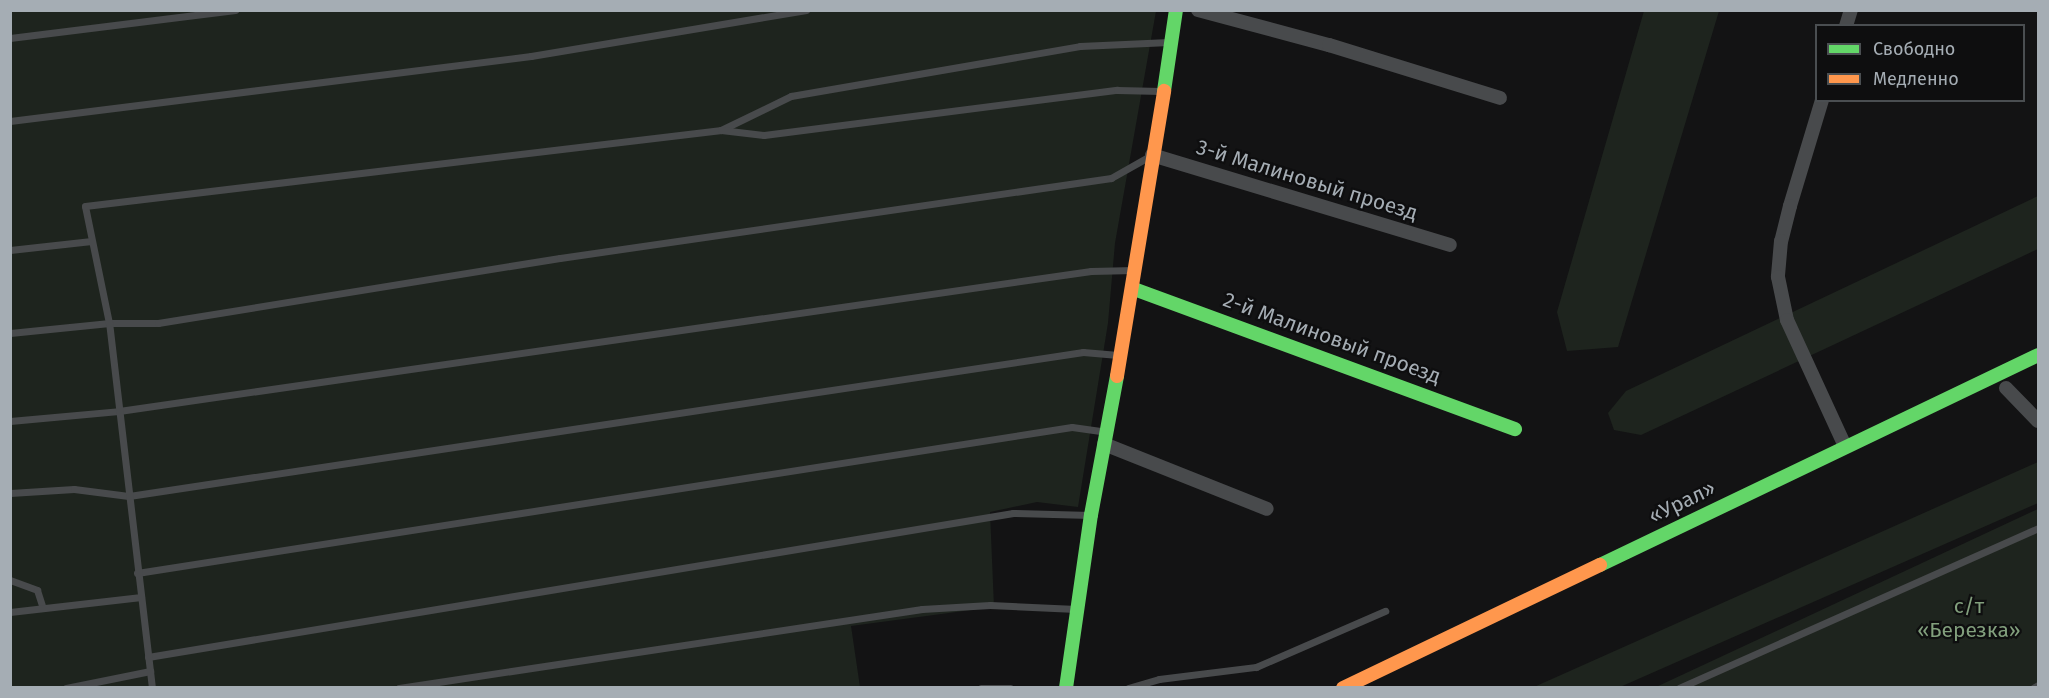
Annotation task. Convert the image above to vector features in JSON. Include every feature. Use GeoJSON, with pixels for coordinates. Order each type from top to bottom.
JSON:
{"type":"FeatureCollection","features":[{"type":"Feature","properties":{"kind":"main road"},"geometry":{"type":"LineString","coordinates":[[1066,687],[1090,515],[1134,289],[1161,92],[1176,10]]}},
{"type":"Feature","properties":{"kind":"main road","name":"2-й Малиновый проезд"},"geometry":{"type":"LineString","coordinates":[[1134,289],[1515,429]]}},
{"type":"Feature","properties":{"kind":"main road","name":"«Урал»"},"geometry":{"type":"LineString","coordinates":[[1343,687],[2038,355]]}},
{"type":"Feature","properties":{"kind":"main road"},"geometry":{"type":"LineString","coordinates":[[1876,450],[1939,420]]}},
{"type":"Feature","properties":{"kind":"street"},"geometry":{"type":"LineString","coordinates":[[1198,10],[1329,45],[1500,98]]}},
{"type":"Feature","properties":{"kind":"street"},"geometry":{"type":"LineString","coordinates":[[1821,102],[1781,241],[1778,277],[1787,320],[1845,446]]}},
{"type":"Feature","properties":{"kind":"street","name":"3-й Малиновый проезд"},"geometry":{"type":"LineString","coordinates":[[1152,155],[1450,245]]}},
{"type":"Feature","properties":{"kind":"street"},"geometry":{"type":"LineString","coordinates":[[2007,388],[2038,422]]}},
{"type":"Feature","properties":{"kind":"street"},"geometry":{"type":"LineString","coordinates":[[1105,438],[1267,509]]}},
{"type":"Feature","properties":{"kind":"lane"},"geometry":{"type":"LineString","coordinates":[[10,38],[234,10]]}},
{"type":"Feature","properties":{"kind":"lane"},"geometry":{"type":"LineString","coordinates":[[10,121],[531,56],[806,10]]}},
{"type":"Feature","properties":{"kind":"lane"},"geometry":{"type":"LineString","coordinates":[[721,130],[791,96],[1080,46],[1170,42]]}},
{"type":"Feature","properties":{"kind":"lane"},"geometry":{"type":"LineString","coordinates":[[152,687],[109,323],[85,206],[721,130],[764,135],[1117,90],[1161,92]]}},
{"type":"Feature","properties":{"kind":"lane"},"geometry":{"type":"LineString","coordinates":[[10,333],[109,323],[158,323],[560,258],[1111,178],[1152,155]]}},
{"type":"Feature","properties":{"kind":"lane"},"geometry":{"type":"LineString","coordinates":[[10,250],[92,241]]}},
{"type":"Feature","properties":{"kind":"lane"},"geometry":{"type":"LineString","coordinates":[[10,421],[119,411],[1091,271],[1137,270]]}},
{"type":"Feature","properties":{"kind":"lane"},"geometry":{"type":"LineString","coordinates":[[10,493],[74,489],[129,496],[1083,352],[1121,355]]}},
{"type":"Feature","properties":{"kind":"lane"},"geometry":{"type":"LineString","coordinates":[[137,573],[1072,427],[1105,438]]}},
{"type":"Feature","properties":{"kind":"lane"},"geometry":{"type":"LineString","coordinates":[[148,657],[1013,513],[1090,515]]}},
{"type":"Feature","properties":{"kind":"lane"},"geometry":{"type":"LineString","coordinates":[[1679,687],[2038,528]]}},
{"type":"Feature","properties":{"kind":"lane"},"geometry":{"type":"LineString","coordinates":[[10,580],[37,590],[42,606]]}},
{"type":"Feature","properties":{"kind":"lane"},"geometry":{"type":"LineString","coordinates":[[10,612],[42,606],[141,597]]}},
{"type":"Feature","properties":{"kind":"lane"},"geometry":{"type":"LineString","coordinates":[[399,687],[922,609],[990,605],[1078,609]]}},
{"type":"Feature","properties":{"kind":"lane"},"geometry":{"type":"LineString","coordinates":[[1128,687],[1159,679],[1256,667],[1385,611]]}},
{"type":"Feature","properties":{"kind":"lane"},"geometry":{"type":"LineString","coordinates":[[66,687],[150,671]]}},
{"type":"Feature","properties":{"kind":"lane"},"geometry":{"type":"LineString","coordinates":[[2033,687],[2038,685]]}},
{"type":"Feature","properties":{"kind":"lane"},"geometry":{"type":"LineString","coordinates":[[981,687],[1011,687]]}},
{"type":"Feature","properties":{"kind":"green space"},"geometry":{"type":"Polygon","coordinates":[[[10,11],[1156,11],[1115,243],[1108,323],[1078,507],[1037,502],[990,512],[994,607],[851,626],[860,687],[11,687],[10,11]]]}},
{"type":"Feature","properties":{"kind":"green space"},"geometry":{"type":"Polygon","coordinates":[[[1644,11],[1719,11],[1618,347],[1567,351],[1557,312],[1644,11]]]}},
{"type":"Feature","properties":{"kind":"green space"},"geometry":{"type":"Polygon","coordinates":[[[2038,196],[2038,249],[1641,435],[1614,430],[1608,413],[1626,391],[2038,196]]]}},
{"type":"Feature","properties":{"kind":"green space"},"geometry":{"type":"Polygon","coordinates":[[[2038,462],[2038,503],[1620,687],[1534,687],[2038,462]]]}},
{"type":"Feature","properties":{"kind":"green space","name":"с/т «Березка»"},"geometry":{"type":"Polygon","coordinates":[[[2038,509],[2038,687],[1656,687],[2038,509]]]}},
{"type":"Feature","properties":{"kind":"traffic: fast"},"geometry":{"type":"LineString","coordinates":[[1164,91],[1176,10]]}},
{"type":"Feature","properties":{"kind":"traffic: fast"},"geometry":{"type":"LineString","coordinates":[[1134,289],[1515,429]]}},
{"type":"Feature","properties":{"kind":"traffic: fast"},"geometry":{"type":"LineString","coordinates":[[1600,565],[2038,355]]}},
{"type":"Feature","properties":{"kind":"traffic: fast"},"geometry":{"type":"LineString","coordinates":[[1066,688],[1091,515],[1117,376]]}},
{"type":"Feature","properties":{"kind":"traffic: slow"},"geometry":{"type":"LineString","coordinates":[[1117,376],[1164,91]]}},
{"type":"Feature","properties":{"kind":"traffic: slow"},"geometry":{"type":"LineString","coordinates":[[1343,688],[1600,565]]}}]}
